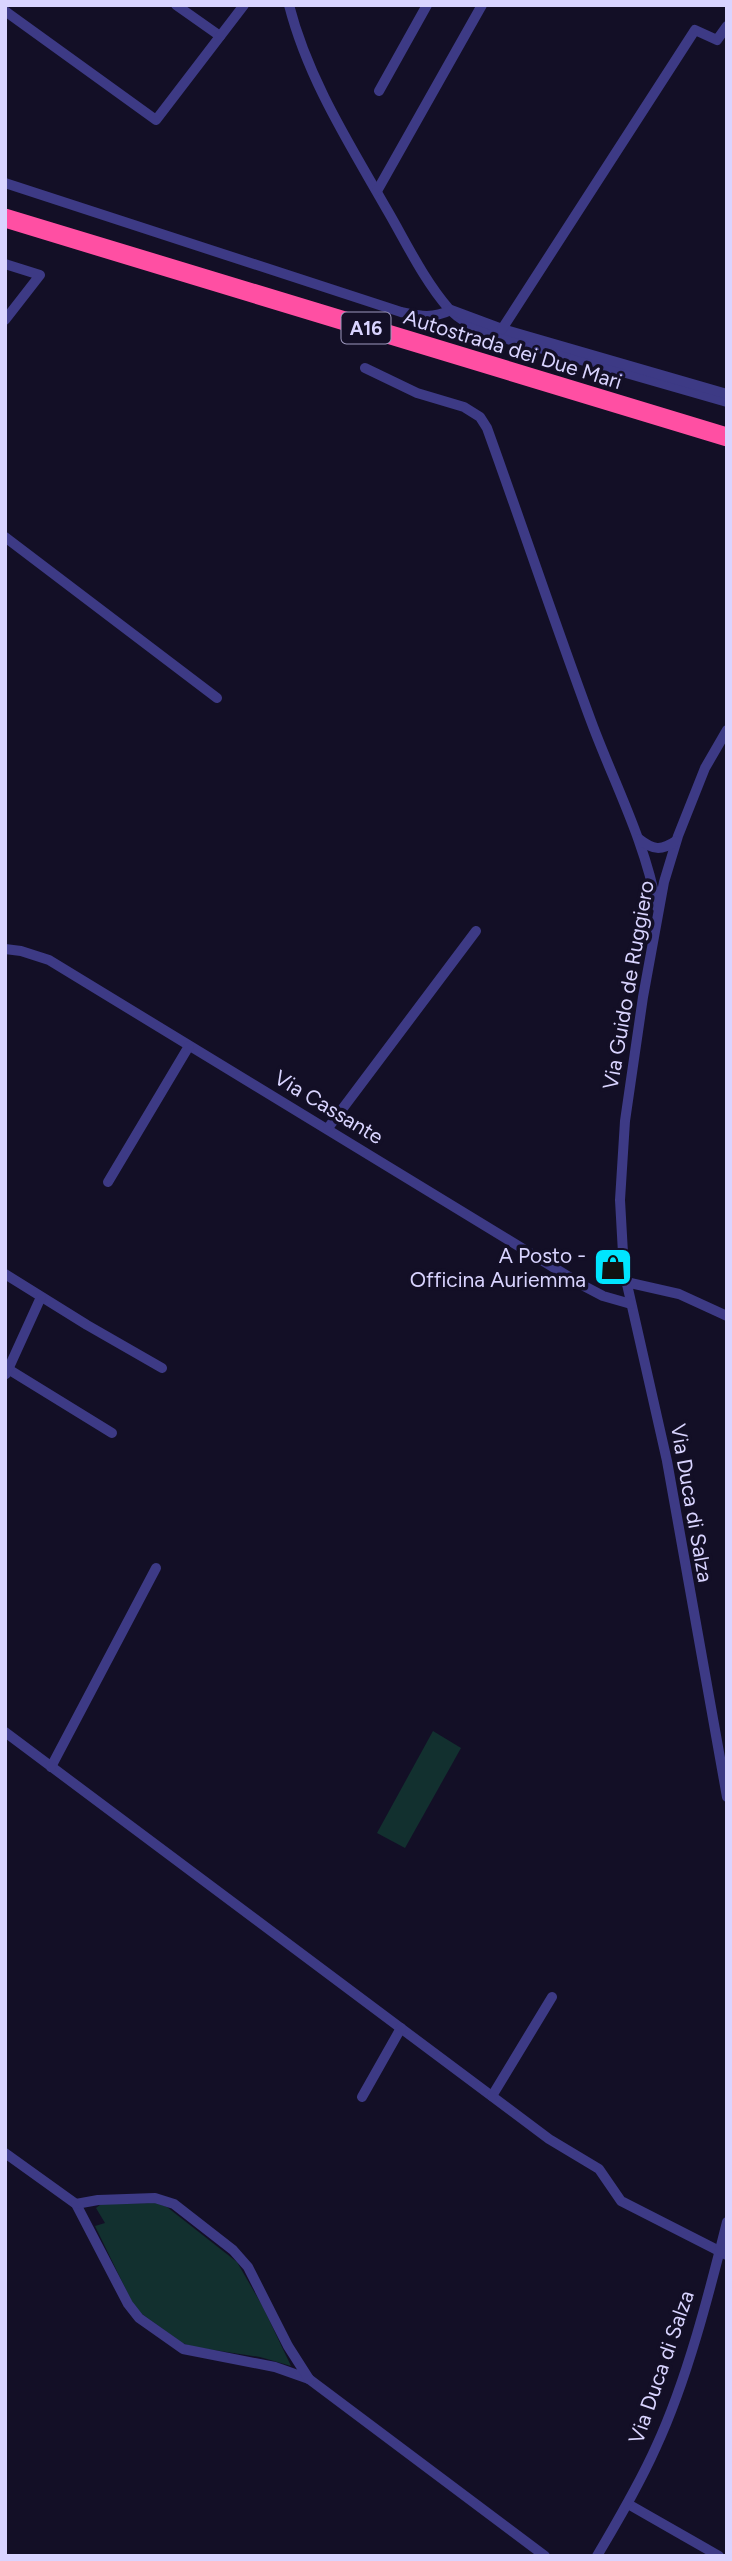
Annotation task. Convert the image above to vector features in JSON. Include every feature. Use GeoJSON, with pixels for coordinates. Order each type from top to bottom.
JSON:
{"type":"FeatureCollection","features":[{"type":"Feature","properties":{"kind":"highway","name":"Autostrada dei Due Mari"},"geometry":{"type":"LineString","coordinates":[[5,218],[727,437]]}},
{"type":"Feature","properties":{"kind":"highway","name":"Autostrada dei Due Mari"},"geometry":{"type":"LineString","coordinates":[[5,232],[727,451]]}},
{"type":"Feature","properties":{"kind":"street"},"geometry":{"type":"LineString","coordinates":[[176,5],[220,36]]}},
{"type":"Feature","properties":{"kind":"street"},"geometry":{"type":"LineString","coordinates":[[5,11],[156,120],[244,5]]}},
{"type":"Feature","properties":{"kind":"street"},"geometry":{"type":"LineString","coordinates":[[289,5],[307,63],[325,102],[427,279],[451,310],[468,325],[490,334],[727,402]]}},
{"type":"Feature","properties":{"kind":"street"},"geometry":{"type":"LineString","coordinates":[[379,91],[427,5]]}},
{"type":"Feature","properties":{"kind":"street"},"geometry":{"type":"LineString","coordinates":[[377,191],[482,5]]}},
{"type":"Feature","properties":{"kind":"street"},"geometry":{"type":"LineString","coordinates":[[502,329],[695,30],[717,40],[727,26]]}},
{"type":"Feature","properties":{"kind":"street"},"geometry":{"type":"LineString","coordinates":[[5,183],[401,312],[437,317],[451,310],[502,329],[727,394]]}},
{"type":"Feature","properties":{"kind":"street"},"geometry":{"type":"LineString","coordinates":[[5,264],[40,275],[5,320]]}},
{"type":"Feature","properties":{"kind":"street"},"geometry":{"type":"LineString","coordinates":[[365,368],[417,393],[464,407],[481,417],[487,428],[591,721],[639,839],[651,877],[658,915]]}},
{"type":"Feature","properties":{"kind":"street"},"geometry":{"type":"LineString","coordinates":[[5,537],[217,698]]}},
{"type":"Feature","properties":{"kind":"street","name":"Via Guido de Ruggiero"},"geometry":{"type":"LineString","coordinates":[[623,1258],[620,1200],[625,1121],[643,997],[664,882],[676,841],[705,768],[727,730]]}},
{"type":"Feature","properties":{"kind":"street"},"geometry":{"type":"LineString","coordinates":[[639,839],[654,848],[668,847],[676,841]]}},
{"type":"Feature","properties":{"kind":"street"},"geometry":{"type":"LineString","coordinates":[[328,1128],[476,930]]}},
{"type":"Feature","properties":{"kind":"street","name":"Via Cassante"},"geometry":{"type":"LineString","coordinates":[[5,949],[49,960],[584,1286],[603,1296],[631,1304]]}},
{"type":"Feature","properties":{"kind":"street"},"geometry":{"type":"LineString","coordinates":[[108,1182],[189,1046]]}},
{"type":"Feature","properties":{"kind":"street","name":"Via Duca di Salza"},"geometry":{"type":"LineString","coordinates":[[623,1258],[626,1282],[667,1461],[727,1797]]}},
{"type":"Feature","properties":{"kind":"street"},"geometry":{"type":"LineString","coordinates":[[5,1274],[162,1368]]}},
{"type":"Feature","properties":{"kind":"street"},"geometry":{"type":"LineString","coordinates":[[626,1282],[679,1294],[727,1316]]}},
{"type":"Feature","properties":{"kind":"street"},"geometry":{"type":"LineString","coordinates":[[41,1297],[7,1372],[112,1433]]}},
{"type":"Feature","properties":{"kind":"street"},"geometry":{"type":"LineString","coordinates":[[51,1767],[156,1568]]}},
{"type":"Feature","properties":{"kind":"street"},"geometry":{"type":"LineString","coordinates":[[5,1732],[549,2139],[600,2169],[621,2201],[723,2253]]}},
{"type":"Feature","properties":{"kind":"street"},"geometry":{"type":"LineString","coordinates":[[492,2096],[552,1997]]}},
{"type":"Feature","properties":{"kind":"street"},"geometry":{"type":"LineString","coordinates":[[362,2097],[401,2028]]}},
{"type":"Feature","properties":{"kind":"street"},"geometry":{"type":"LineString","coordinates":[[5,2153],[76,2204],[128,2304],[139,2319],[155,2331],[191,2352],[275,2367],[309,2379],[545,2556]]}},
{"type":"Feature","properties":{"kind":"street"},"geometry":{"type":"LineString","coordinates":[[76,2204],[98,2200],[155,2198],[174,2204],[233,2250],[248,2267],[288,2346],[309,2379]]}},
{"type":"Feature","properties":{"kind":"street","name":"Via Duca di Salza"},"geometry":{"type":"LineString","coordinates":[[597,2556],[628,2504],[666,2422],[723,2253],[727,2222]]}},
{"type":"Feature","properties":{"kind":"street"},"geometry":{"type":"LineString","coordinates":[[628,2504],[719,2556]]}},
{"type":"Feature","properties":{"kind":"green space"},"geometry":{"type":"Polygon","coordinates":[[[433,1731],[461,1748],[405,1848],[377,1833],[433,1731]]]}},
{"type":"Feature","properties":{"kind":"green space"},"geometry":{"type":"Polygon","coordinates":[[[156,2203],[167,2207],[237,2262],[263,2307],[291,2366],[260,2357],[182,2343],[142,2314],[133,2304],[95,2226],[105,2223],[96,2208],[101,2204],[156,2203]]]}},
{"type":"Feature","properties":{"kind":"place","name":"A Posto - Officina Auriemma"},"geometry":{"type":"Point","coordinates":[613,1267]}}]}
